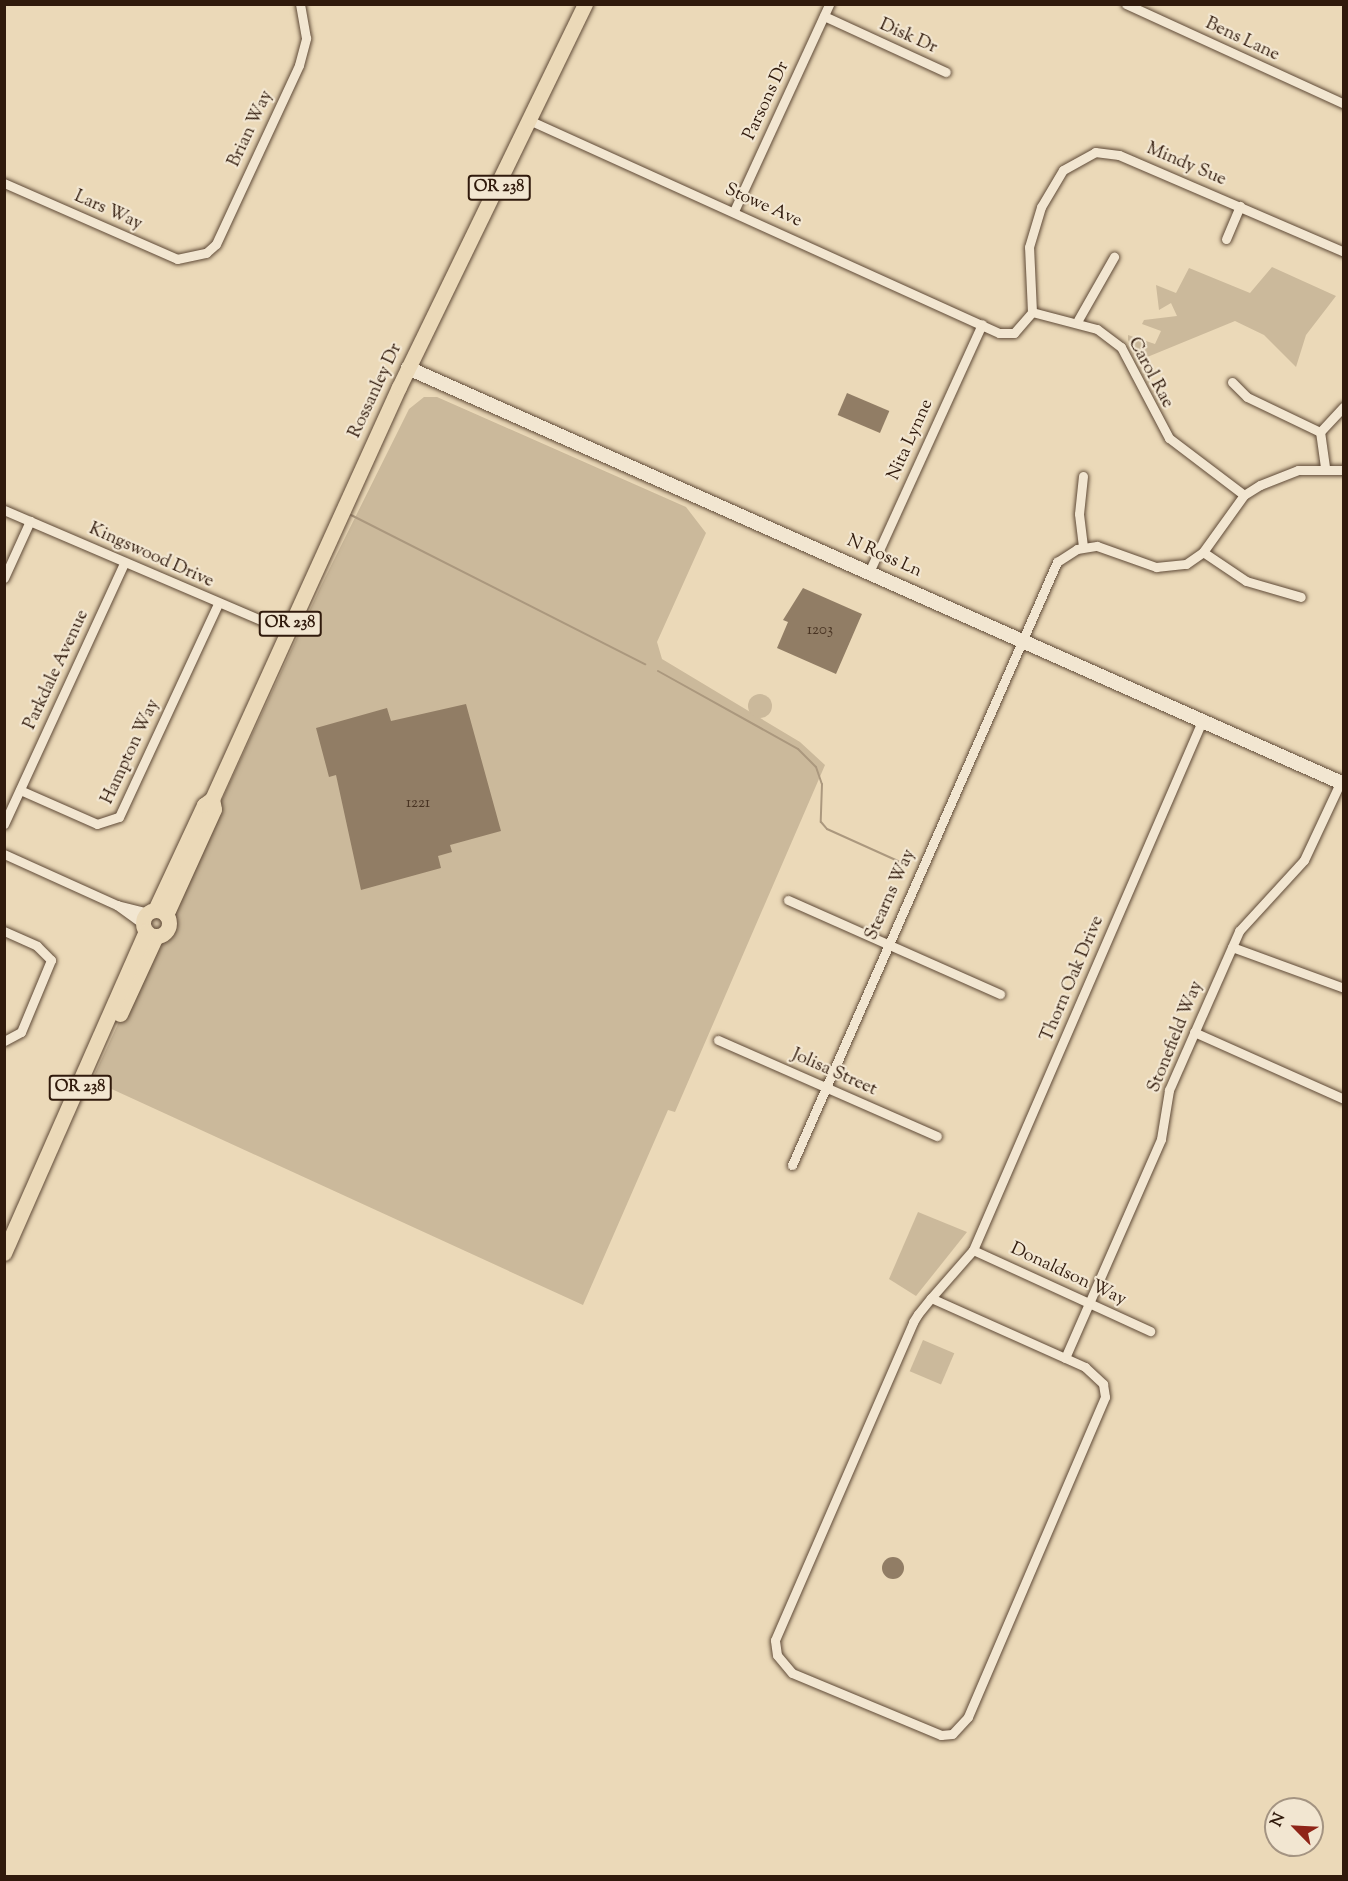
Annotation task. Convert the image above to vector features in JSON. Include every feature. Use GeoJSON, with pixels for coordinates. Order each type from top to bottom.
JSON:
{"type":"FeatureCollection","features":[{"type":"Feature","properties":{"kind":"main road","name":"Rossanley Dr"},"geometry":{"type":"LineString","coordinates":[[152,922],[214,809],[212,799],[286,632],[408,368],[531,122],[585,4]]}},
{"type":"Feature","properties":{"kind":"main road","name":"N Ross Ln"},"geometry":{"type":"LineString","coordinates":[[408,368],[870,570],[1342,783]]}},
{"type":"Feature","properties":{"kind":"main road","name":"OR 238"},"geometry":{"type":"LineString","coordinates":[[4,1253],[100,1046],[152,922]]}},
{"type":"Feature","properties":{"kind":"street","name":"Brian Way"},"geometry":{"type":"LineString","coordinates":[[200,256],[216,244],[299,65],[306,38],[300,4]]}},
{"type":"Feature","properties":{"kind":"street","name":"Parsons Dr"},"geometry":{"type":"LineString","coordinates":[[734,211],[829,4]]}},
{"type":"Feature","properties":{"kind":"street","name":"Bens Lane"},"geometry":{"type":"LineString","coordinates":[[1126,4],[1344,104]]}},
{"type":"Feature","properties":{"kind":"street","name":"Disk Dr"},"geometry":{"type":"LineString","coordinates":[[824,16],[946,72]]}},
{"type":"Feature","properties":{"kind":"street","name":"Stowe Ave"},"geometry":{"type":"LineString","coordinates":[[531,122],[982,324]]}},
{"type":"Feature","properties":{"kind":"street","name":"Mindy Sue"},"geometry":{"type":"LineString","coordinates":[[1032,312],[1031,235],[1055,179],[1084,155],[1119,155],[1344,252]]}},
{"type":"Feature","properties":{"kind":"street","name":"Lars Way"},"geometry":{"type":"LineString","coordinates":[[4,183],[168,256],[200,256]]}},
{"type":"Feature","properties":{"kind":"street","name":"Mindy Sue"},"geometry":{"type":"LineString","coordinates":[[1226,238],[1240,206]]}},
{"type":"Feature","properties":{"kind":"street"},"geometry":{"type":"LineString","coordinates":[[1078,320],[1114,257]]}},
{"type":"Feature","properties":{"kind":"street","name":"Carol Rae"},"geometry":{"type":"LineString","coordinates":[[1032,312],[1078,320],[1121,347],[1168,438],[1244,495]]}},
{"type":"Feature","properties":{"kind":"street"},"geometry":{"type":"LineString","coordinates":[[982,324],[1007,336],[1032,312]]}},
{"type":"Feature","properties":{"kind":"street","name":"Nita Lynne"},"geometry":{"type":"LineString","coordinates":[[870,570],[982,324]]}},
{"type":"Feature","properties":{"kind":"street"},"geometry":{"type":"LineString","coordinates":[[1232,382],[1246,397],[1320,432]]}},
{"type":"Feature","properties":{"kind":"street"},"geometry":{"type":"LineString","coordinates":[[1320,432],[1344,406]]}},
{"type":"Feature","properties":{"kind":"street"},"geometry":{"type":"LineString","coordinates":[[1320,432],[1326,467]]}},
{"type":"Feature","properties":{"kind":"street"},"geometry":{"type":"LineString","coordinates":[[1083,476],[1079,514],[1083,547],[1111,549],[1164,568],[1186,564],[1203,552],[1244,495],[1286,474],[1326,467],[1344,470]]}},
{"type":"Feature","properties":{"kind":"street","name":"Kingswood Drive"},"geometry":{"type":"LineString","coordinates":[[4,510],[286,632]]}},
{"type":"Feature","properties":{"kind":"street"},"geometry":{"type":"LineString","coordinates":[[4,578],[30,521]]}},
{"type":"Feature","properties":{"kind":"street","name":"Stearns Way"},"geometry":{"type":"LineString","coordinates":[[792,1165],[1020,638],[1057,562],[1083,547]]}},
{"type":"Feature","properties":{"kind":"street"},"geometry":{"type":"LineString","coordinates":[[1203,552],[1246,581],[1301,597]]}},
{"type":"Feature","properties":{"kind":"street","name":"Parkdale Avenue"},"geometry":{"type":"LineString","coordinates":[[4,824],[124,563]]}},
{"type":"Feature","properties":{"kind":"street","name":"Hampton Way"},"geometry":{"type":"LineString","coordinates":[[20,790],[97,824],[119,817],[218,604]]}},
{"type":"Feature","properties":{"kind":"street","name":"Thorn Oak Drive"},"geometry":{"type":"LineString","coordinates":[[1065,1358],[1103,1384],[1103,1411],[961,1728],[952,1734],[930,1733],[792,1673],[777,1654],[779,1630],[913,1322],[973,1250],[1202,721]]}},
{"type":"Feature","properties":{"kind":"street","name":"Stonefield Way"},"geometry":{"type":"LineString","coordinates":[[1065,1358],[1161,1139],[1169,1090],[1232,947],[1248,918],[1304,861],[1342,783]]}},
{"type":"Feature","properties":{"kind":"street"},"geometry":{"type":"LineString","coordinates":[[4,854],[152,922]]}},
{"type":"Feature","properties":{"kind":"street"},"geometry":{"type":"LineString","coordinates":[[788,900],[1000,994]]}},
{"type":"Feature","properties":{"kind":"street"},"geometry":{"type":"LineString","coordinates":[[4,931],[37,946],[51,960],[21,1032],[4,1041]]}},
{"type":"Feature","properties":{"kind":"street"},"geometry":{"type":"LineString","coordinates":[[1232,947],[1344,988]]}},
{"type":"Feature","properties":{"kind":"street"},"geometry":{"type":"LineString","coordinates":[[1194,1032],[1344,1099]]}},
{"type":"Feature","properties":{"kind":"street","name":"Jolisa Street"},"geometry":{"type":"LineString","coordinates":[[718,1040],[937,1136]]}},
{"type":"Feature","properties":{"kind":"street","name":"Donaldson Way"},"geometry":{"type":"LineString","coordinates":[[973,1250],[1150,1330]]}},
{"type":"Feature","properties":{"kind":"street"},"geometry":{"type":"LineString","coordinates":[[931,1298],[1065,1358]]}},
{"type":"Feature","properties":{"kind":"shaded area"},"geometry":{"type":"Polygon","coordinates":[[[1272,267],[1336,296],[1306,335],[1296,367],[1264,335],[1235,321],[1140,360],[1128,340],[1128,335],[1155,344],[1161,331],[1142,324],[1144,320],[1177,316],[1171,303],[1159,310],[1156,285],[1176,293],[1189,268],[1250,293],[1272,267]]]}},
{"type":"Feature","properties":{"kind":"shaded area"},"geometry":{"type":"Polygon","coordinates":[[[424,397],[437,397],[686,507],[706,533],[657,642],[662,659],[800,742],[825,765],[675,1112],[668,1110],[583,1305],[92,1080],[320,588],[409,409],[424,397]]]}},
{"type":"Feature","properties":{"kind":"shaded area"},"geometry":{"type":"Polygon","coordinates":[[[760,694],[768,698],[772,706],[768,714],[760,718],[752,714],[748,706],[752,698],[760,694]]]}},
{"type":"Feature","properties":{"kind":"shaded area"},"geometry":{"type":"Polygon","coordinates":[[[918,1212],[967,1232],[916,1296],[889,1279],[918,1212]]]}},
{"type":"Feature","properties":{"kind":"shaded area"},"geometry":{"type":"Polygon","coordinates":[[[923,1340],[954,1353],[941,1385],[910,1371],[923,1340]]]}},
{"type":"Feature","properties":{"kind":"building"},"geometry":{"type":"Polygon","coordinates":[[[847,393],[889,411],[880,433],[838,415],[847,393]]]}},
{"type":"Feature","properties":{"kind":"building"},"geometry":{"type":"Polygon","coordinates":[[[803,588],[862,614],[836,674],[777,648],[788,622],[783,620],[803,588]]]}},
{"type":"Feature","properties":{"kind":"building"},"geometry":{"type":"Polygon","coordinates":[[[466,704],[501,831],[450,845],[452,852],[438,856],[441,868],[361,890],[336,775],[329,777],[316,728],[387,708],[391,721],[466,704]]]}},
{"type":"Feature","properties":{"kind":"building"},"geometry":{"type":"Polygon","coordinates":[[[893,1557],[901,1560],[904,1568],[901,1576],[893,1579],[885,1576],[882,1568],[885,1560],[893,1557]]]}},
{"type":"Feature","properties":{"kind":"waterway"},"geometry":{"type":"LineString","coordinates":[[351,515],[645,664]]}},
{"type":"Feature","properties":{"kind":"waterway"},"geometry":{"type":"LineString","coordinates":[[658,671],[798,749],[816,767],[822,784],[821,822],[827,829],[909,866]]}}]}
